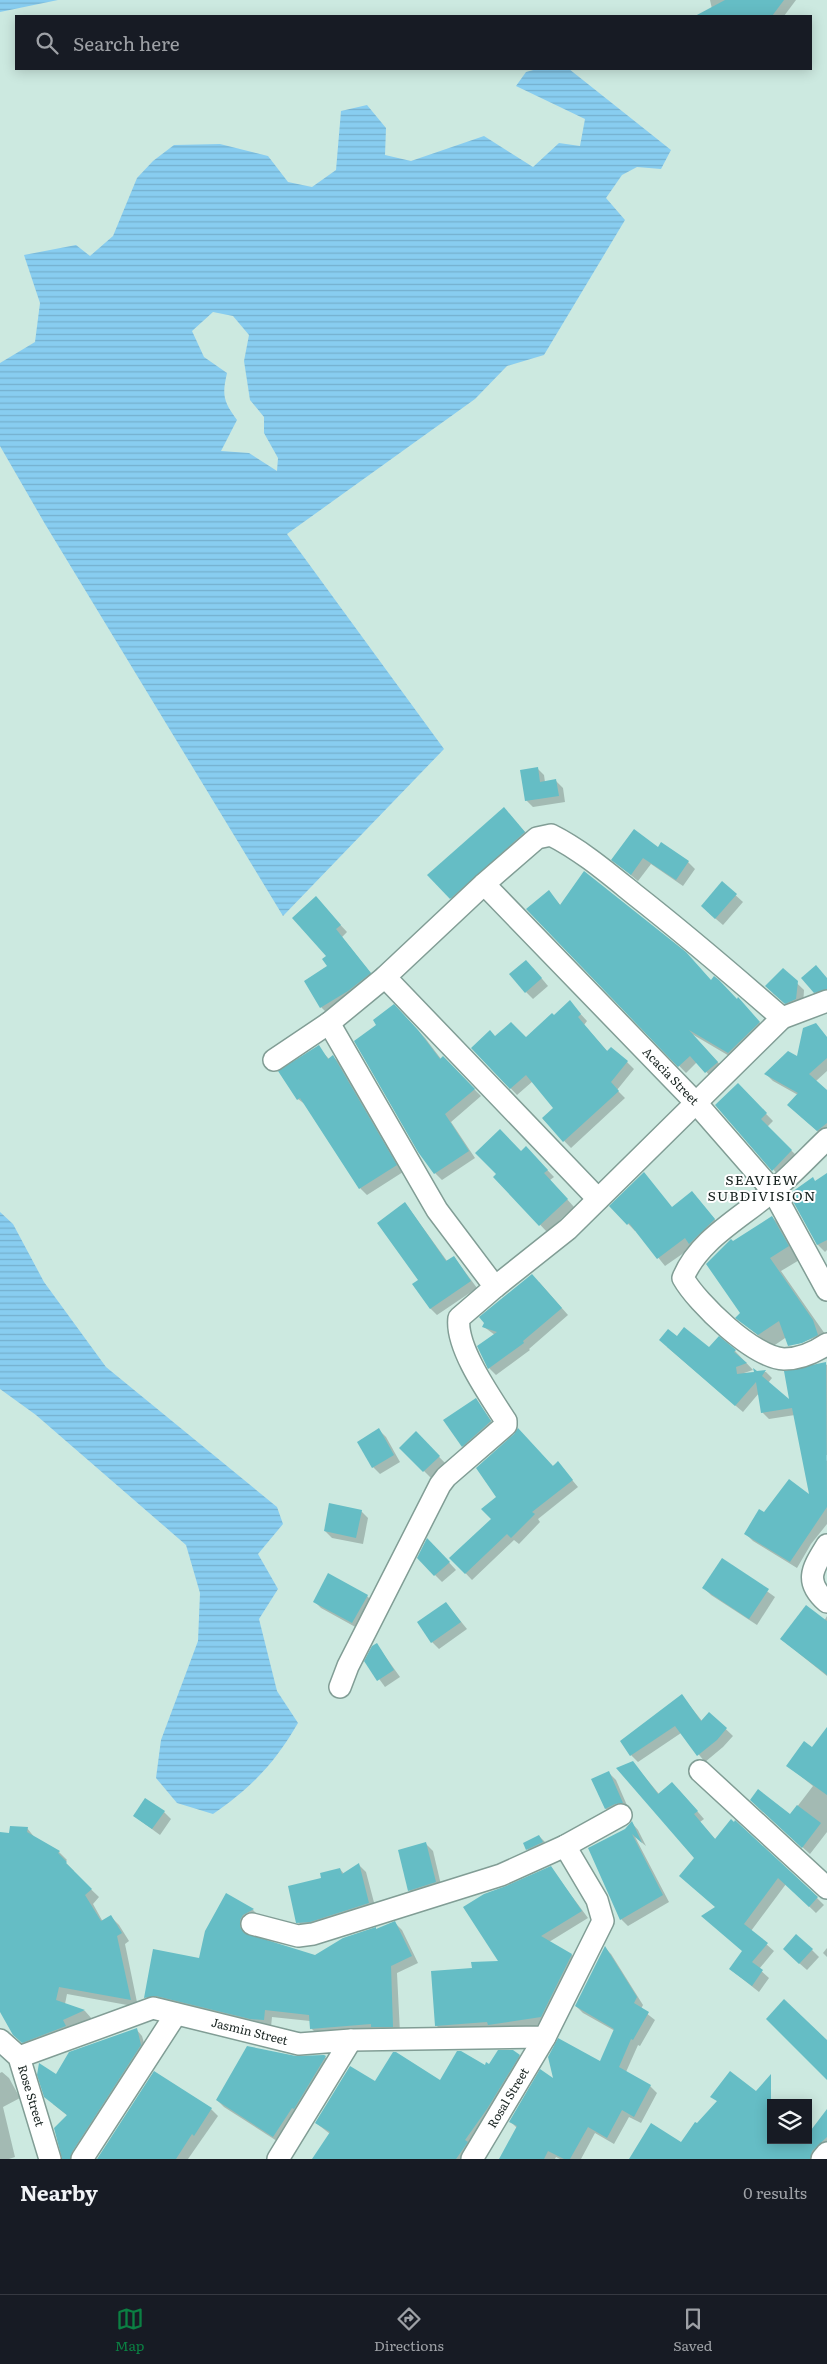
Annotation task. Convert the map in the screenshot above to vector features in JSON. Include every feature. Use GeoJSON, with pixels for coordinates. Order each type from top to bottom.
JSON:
{"type":"FeatureCollection","features":[{"type":"Feature","properties":{"kind":"street"},"geometry":{"type":"LineString","coordinates":[[274,1060],[329,1024],[385,977],[484,884],[537,838],[550,835],[564,841],[607,872],[698,944],[782,1018]]}},
{"type":"Feature","properties":{"kind":"street","name":"Acacia Street"},"geometry":{"type":"LineString","coordinates":[[484,884],[697,1104],[773,1191],[827,1290]]}},
{"type":"Feature","properties":{"kind":"street"},"geometry":{"type":"LineString","coordinates":[[385,977],[598,1199]]}},
{"type":"Feature","properties":{"kind":"street"},"geometry":{"type":"LineString","coordinates":[[340,1687],[348,1666],[440,1485],[446,1477],[506,1426],[506,1420],[479,1379],[457,1329],[459,1318],[568,1229],[697,1104],[782,1018],[827,1001]]}},
{"type":"Feature","properties":{"kind":"street"},"geometry":{"type":"LineString","coordinates":[[329,1024],[437,1210],[495,1287]]}},
{"type":"Feature","properties":{"kind":"street"},"geometry":{"type":"LineString","coordinates":[[827,1139],[773,1191],[701,1249],[689,1264],[684,1278],[691,1292],[749,1346],[783,1359],[814,1353],[827,1344]]}},
{"type":"Feature","properties":{"kind":"street"},"geometry":{"type":"LineString","coordinates":[[827,1544],[816,1564],[811,1579],[817,1593],[827,1602]]}},
{"type":"Feature","properties":{"kind":"street"},"geometry":{"type":"LineString","coordinates":[[700,1771],[827,1888]]}},
{"type":"Feature","properties":{"kind":"street"},"geometry":{"type":"LineString","coordinates":[[252,1924],[298,1936],[306,1936],[501,1875],[565,1846],[621,1815]]}},
{"type":"Feature","properties":{"kind":"street","name":"Rosal Street"},"geometry":{"type":"LineString","coordinates":[[472,2159],[545,2037],[603,1921],[597,1900],[565,1846]]}},
{"type":"Feature","properties":{"kind":"street","name":"Jasmin Street"},"geometry":{"type":"LineString","coordinates":[[19,2056],[153,2008],[299,2044],[351,2040],[545,2037]]}},
{"type":"Feature","properties":{"kind":"street"},"geometry":{"type":"LineString","coordinates":[[82,2159],[176,2014]]}},
{"type":"Feature","properties":{"kind":"street","name":"Rose Street"},"geometry":{"type":"LineString","coordinates":[[0,2040],[19,2056],[50,2159]]}},
{"type":"Feature","properties":{"kind":"street"},"geometry":{"type":"LineString","coordinates":[[278,2159],[351,2040]]}},
{"type":"Feature","properties":{"kind":"street"},"geometry":{"type":"LineString","coordinates":[[822,2159],[827,2153]]}},
{"type":"Feature","properties":{"kind":"water"},"geometry":{"type":"Polygon","coordinates":[[[0,0],[58,0],[0,12],[0,0]]]}},
{"type":"Feature","properties":{"kind":"water"},"geometry":{"type":"Polygon","coordinates":[[[533,70],[570,70],[671,150],[661,169],[637,167],[622,175],[606,198],[625,220],[544,355],[507,366],[475,399],[287,534],[444,749],[283,916],[45,524],[0,446],[0,363],[35,342],[40,303],[24,255],[76,245],[90,256],[113,236],[137,178],[153,161],[174,145],[220,144],[268,156],[288,182],[312,187],[336,170],[341,111],[367,105],[386,128],[385,155],[411,161],[484,136],[533,167],[559,143],[580,146],[585,119],[516,86],[526,72],[533,70]],[[213,312],[192,331],[204,357],[227,373],[224,387],[226,403],[237,420],[221,451],[249,453],[277,471],[278,458],[264,433],[264,417],[250,400],[244,361],[249,335],[233,316],[213,312]]]}},
{"type":"Feature","properties":{"kind":"water"},"geometry":{"type":"Polygon","coordinates":[[[0,1212],[13,1224],[44,1282],[106,1367],[277,1507],[283,1524],[258,1554],[278,1589],[259,1619],[277,1691],[298,1723],[271,1763],[261,1774],[213,1814],[177,1803],[156,1778],[161,1740],[198,1641],[200,1593],[186,1545],[36,1415],[0,1389],[0,1212]]]}},
{"type":"Feature","properties":{"kind":"building"},"geometry":{"type":"Polygon","coordinates":[[[725,0],[784,0],[773,15],[697,15],[725,0]]]}},
{"type":"Feature","properties":{"kind":"building"},"geometry":{"type":"Polygon","coordinates":[[[538,767],[540,782],[556,779],[559,796],[525,801],[520,770],[538,767]]]}},
{"type":"Feature","properties":{"kind":"building"},"geometry":{"type":"Polygon","coordinates":[[[504,807],[525,832],[450,899],[427,875],[504,807]]]}},
{"type":"Feature","properties":{"kind":"building"},"geometry":{"type":"Polygon","coordinates":[[[634,829],[658,847],[661,842],[689,861],[676,880],[643,858],[631,875],[611,860],[634,829]]]}},
{"type":"Feature","properties":{"kind":"building"},"geometry":{"type":"Polygon","coordinates":[[[584,871],[686,952],[711,980],[714,976],[719,980],[737,999],[738,997],[760,1022],[728,1053],[689,1030],[718,1062],[705,1073],[690,1056],[678,1067],[526,909],[549,890],[560,905],[584,871]]]}},
{"type":"Feature","properties":{"kind":"building"},"geometry":{"type":"Polygon","coordinates":[[[722,881],[737,894],[715,919],[701,906],[722,881]]]}},
{"type":"Feature","properties":{"kind":"building"},"geometry":{"type":"Polygon","coordinates":[[[316,896],[341,925],[336,929],[371,973],[348,991],[320,1008],[304,981],[327,966],[322,959],[326,956],[292,918],[316,896]]]}},
{"type":"Feature","properties":{"kind":"building"},"geometry":{"type":"Polygon","coordinates":[[[526,960],[542,978],[525,993],[509,974],[526,960]]]}},
{"type":"Feature","properties":{"kind":"building"},"geometry":{"type":"Polygon","coordinates":[[[816,965],[827,978],[827,989],[814,993],[801,978],[816,965]]]}},
{"type":"Feature","properties":{"kind":"building"},"geometry":{"type":"Polygon","coordinates":[[[783,968],[798,981],[796,999],[785,1004],[765,986],[783,968]]]}},
{"type":"Feature","properties":{"kind":"building"},"geometry":{"type":"Polygon","coordinates":[[[570,1000],[581,1014],[578,1017],[607,1051],[611,1047],[628,1061],[611,1082],[619,1091],[563,1142],[542,1118],[553,1108],[526,1075],[510,1089],[471,1048],[490,1030],[495,1036],[511,1022],[526,1037],[552,1013],[554,1015],[570,1000]]]}},
{"type":"Feature","properties":{"kind":"building"},"geometry":{"type":"Polygon","coordinates":[[[394,1004],[418,1030],[440,1059],[443,1056],[475,1089],[445,1114],[469,1151],[434,1174],[418,1152],[354,1041],[376,1025],[373,1020],[394,1004]]]}},
{"type":"Feature","properties":{"kind":"building"},"geometry":{"type":"Polygon","coordinates":[[[816,1023],[827,1037],[827,1058],[809,1074],[827,1090],[827,1123],[817,1131],[787,1105],[798,1093],[764,1074],[788,1051],[797,1056],[803,1028],[816,1023]]]}},
{"type":"Feature","properties":{"kind":"building"},"geometry":{"type":"Polygon","coordinates":[[[319,1045],[328,1059],[333,1055],[397,1165],[359,1189],[300,1098],[297,1100],[278,1071],[319,1045]]]}},
{"type":"Feature","properties":{"kind":"building"},"geometry":{"type":"Polygon","coordinates":[[[738,1083],[767,1113],[761,1119],[792,1150],[772,1171],[715,1105],[738,1083]]]}},
{"type":"Feature","properties":{"kind":"building"},"geometry":{"type":"Polygon","coordinates":[[[500,1129],[521,1151],[526,1146],[548,1170],[544,1173],[568,1199],[539,1226],[493,1177],[496,1174],[475,1153],[500,1129]]]}},
{"type":"Feature","properties":{"kind":"building"},"geometry":{"type":"Polygon","coordinates":[[[644,1172],[672,1207],[692,1191],[715,1219],[689,1244],[685,1238],[657,1259],[629,1223],[627,1225],[609,1206],[644,1172]]]}},
{"type":"Feature","properties":{"kind":"building"},"geometry":{"type":"Polygon","coordinates":[[[827,1173],[827,1240],[817,1245],[789,1194],[813,1177],[815,1181],[827,1173]]]}},
{"type":"Feature","properties":{"kind":"building"},"geometry":{"type":"Polygon","coordinates":[[[405,1202],[446,1261],[454,1256],[471,1281],[430,1309],[412,1284],[418,1280],[377,1223],[405,1202]]]}},
{"type":"Feature","properties":{"kind":"building"},"geometry":{"type":"Polygon","coordinates":[[[772,1216],[789,1246],[770,1258],[813,1320],[818,1335],[802,1343],[788,1346],[779,1321],[758,1335],[735,1318],[740,1313],[706,1264],[731,1239],[733,1241],[772,1216]]]}},
{"type":"Feature","properties":{"kind":"building"},"geometry":{"type":"Polygon","coordinates":[[[532,1274],[562,1308],[523,1341],[524,1343],[488,1369],[477,1346],[497,1332],[482,1327],[484,1323],[479,1317],[532,1274]]]}},
{"type":"Feature","properties":{"kind":"building"},"geometry":{"type":"Polygon","coordinates":[[[684,1327],[709,1347],[719,1336],[736,1350],[734,1352],[747,1363],[736,1367],[737,1374],[754,1372],[753,1368],[757,1371],[766,1370],[762,1376],[789,1399],[784,1371],[826,1362],[827,1507],[790,1562],[744,1534],[759,1509],[764,1512],[789,1479],[809,1494],[792,1408],[761,1413],[756,1382],[735,1406],[659,1340],[668,1329],[677,1336],[684,1327]]]}},
{"type":"Feature","properties":{"kind":"building"},"geometry":{"type":"Polygon","coordinates":[[[476,1398],[491,1421],[462,1447],[443,1420],[476,1398]]]}},
{"type":"Feature","properties":{"kind":"building"},"geometry":{"type":"Polygon","coordinates":[[[379,1428],[394,1455],[372,1468],[357,1442],[379,1428]]]}},
{"type":"Feature","properties":{"kind":"building"},"geometry":{"type":"Polygon","coordinates":[[[518,1428],[553,1466],[558,1461],[573,1480],[532,1512],[535,1514],[511,1538],[507,1534],[465,1574],[449,1558],[491,1519],[481,1509],[496,1497],[476,1468],[514,1434],[518,1428]]]}},
{"type":"Feature","properties":{"kind":"building"},"geometry":{"type":"Polygon","coordinates":[[[416,1431],[440,1456],[423,1472],[399,1448],[416,1431]]]}},
{"type":"Feature","properties":{"kind":"building"},"geometry":{"type":"Polygon","coordinates":[[[329,1503],[362,1510],[356,1538],[324,1531],[329,1503]]]}},
{"type":"Feature","properties":{"kind":"building"},"geometry":{"type":"Polygon","coordinates":[[[427,1538],[450,1562],[434,1576],[417,1558],[427,1538]]]}},
{"type":"Feature","properties":{"kind":"building"},"geometry":{"type":"Polygon","coordinates":[[[722,1558],[769,1589],[749,1619],[702,1588],[722,1558]]]}},
{"type":"Feature","properties":{"kind":"building"},"geometry":{"type":"Polygon","coordinates":[[[328,1573],[368,1595],[352,1623],[313,1602],[328,1573]]]}},
{"type":"Feature","properties":{"kind":"building"},"geometry":{"type":"Polygon","coordinates":[[[446,1602],[461,1622],[431,1643],[417,1622],[446,1602]]]}},
{"type":"Feature","properties":{"kind":"building"},"geometry":{"type":"Polygon","coordinates":[[[806,1605],[827,1621],[827,1675],[780,1639],[806,1605]]]}},
{"type":"Feature","properties":{"kind":"building"},"geometry":{"type":"Polygon","coordinates":[[[377,1643],[394,1670],[377,1681],[364,1661],[372,1646],[377,1643]]]}},
{"type":"Feature","properties":{"kind":"building"},"geometry":{"type":"Polygon","coordinates":[[[682,1694],[701,1721],[709,1712],[727,1728],[717,1740],[697,1756],[675,1726],[630,1756],[620,1741],[682,1694]]]}},
{"type":"Feature","properties":{"kind":"building"},"geometry":{"type":"Polygon","coordinates":[[[827,1727],[827,1795],[786,1766],[804,1741],[812,1747],[827,1727]]]}},
{"type":"Feature","properties":{"kind":"building"},"geometry":{"type":"Polygon","coordinates":[[[633,1761],[658,1794],[672,1782],[698,1811],[694,1814],[715,1839],[731,1819],[734,1822],[735,1820],[818,1897],[809,1907],[778,1878],[744,1924],[768,1943],[752,1962],[763,1970],[752,1986],[729,1969],[742,1951],[701,1916],[715,1907],[679,1876],[694,1858],[616,1768],[633,1761]]]}},
{"type":"Feature","properties":{"kind":"building"},"geometry":{"type":"Polygon","coordinates":[[[609,1771],[623,1803],[615,1804],[605,1809],[591,1779],[609,1771]]]}},
{"type":"Feature","properties":{"kind":"building"},"geometry":{"type":"Polygon","coordinates":[[[758,1789],[790,1814],[797,1805],[821,1823],[802,1848],[750,1800],[758,1789]]]}},
{"type":"Feature","properties":{"kind":"building"},"geometry":{"type":"Polygon","coordinates":[[[145,1798],[165,1811],[152,1829],[133,1816],[145,1798]]]}},
{"type":"Feature","properties":{"kind":"building"},"geometry":{"type":"Polygon","coordinates":[[[632,1821],[642,1843],[632,1834],[663,1895],[620,1920],[588,1848],[625,1829],[632,1821]]]}},
{"type":"Feature","properties":{"kind":"building"},"geometry":{"type":"Polygon","coordinates":[[[10,1826],[28,1827],[27,1832],[60,1851],[58,1853],[66,1863],[92,1889],[85,1895],[101,1921],[111,1915],[122,1933],[117,1936],[131,2000],[59,1987],[56,2000],[85,2010],[63,2020],[66,2026],[22,2043],[13,2035],[0,2012],[0,1832],[9,1833],[10,1826]]]}},
{"type":"Feature","properties":{"kind":"building"},"geometry":{"type":"Polygon","coordinates":[[[539,1835],[543,1842],[526,1850],[523,1843],[539,1835]]]}},
{"type":"Feature","properties":{"kind":"building"},"geometry":{"type":"Polygon","coordinates":[[[426,1842],[436,1882],[408,1891],[398,1850],[426,1842]]]}},
{"type":"Feature","properties":{"kind":"building"},"geometry":{"type":"Polygon","coordinates":[[[359,1863],[369,1903],[310,1922],[296,1923],[288,1886],[321,1878],[320,1873],[340,1868],[342,1874],[359,1863]]]}},
{"type":"Feature","properties":{"kind":"building"},"geometry":{"type":"Polygon","coordinates":[[[551,1866],[582,1911],[541,1936],[572,1954],[541,2017],[488,2025],[487,2022],[435,2026],[431,1971],[472,1968],[471,1962],[498,1961],[463,1907],[484,1894],[551,1866]]]}},
{"type":"Feature","properties":{"kind":"building"},"geometry":{"type":"Polygon","coordinates":[[[226,1893],[254,1909],[243,1915],[240,1920],[240,1927],[244,1933],[315,1955],[343,1938],[376,1927],[376,1929],[395,1921],[412,1956],[391,1966],[393,2027],[371,2027],[371,2024],[310,2029],[309,2015],[265,2010],[264,2020],[250,2019],[156,1996],[144,1998],[153,1949],[199,1958],[205,1931],[226,1893]]]}},
{"type":"Feature","properties":{"kind":"building"},"geometry":{"type":"Polygon","coordinates":[[[796,1934],[813,1949],[799,1964],[783,1949],[796,1934]]]}},
{"type":"Feature","properties":{"kind":"building"},"geometry":{"type":"Polygon","coordinates":[[[605,1946],[637,1997],[634,2003],[649,2012],[633,2040],[631,2039],[619,2067],[651,2085],[634,2117],[622,2110],[607,2138],[588,2127],[570,2159],[564,2159],[548,2151],[544,2159],[499,2159],[517,2126],[509,2122],[540,2069],[553,2078],[548,2057],[558,2038],[600,2061],[614,2029],[575,2006],[605,1946]]]}},
{"type":"Feature","properties":{"kind":"building"},"geometry":{"type":"Polygon","coordinates":[[[784,1999],[827,2040],[827,2080],[766,2019],[784,1999]]]}},
{"type":"Feature","properties":{"kind":"building"},"geometry":{"type":"Polygon","coordinates":[[[137,2028],[141,2045],[72,2152],[70,2159],[62,2159],[54,2128],[67,2115],[44,2097],[37,2075],[39,2063],[56,2074],[69,2052],[137,2028]]]}},
{"type":"Feature","properties":{"kind":"building"},"geometry":{"type":"Polygon","coordinates":[[[247,2046],[296,2056],[326,2056],[294,2109],[292,2108],[273,2137],[216,2100],[247,2046]]]}},
{"type":"Feature","properties":{"kind":"building"},"geometry":{"type":"Polygon","coordinates":[[[498,2050],[513,2050],[520,2055],[487,2109],[465,2140],[468,2142],[456,2159],[312,2159],[330,2132],[315,2123],[350,2066],[375,2081],[393,2052],[396,2052],[440,2080],[457,2051],[461,2051],[485,2065],[486,2062],[489,2064],[498,2050]]]}},
{"type":"Feature","properties":{"kind":"building"},"geometry":{"type":"Polygon","coordinates":[[[154,2071],[212,2108],[194,2136],[192,2134],[176,2159],[97,2159],[154,2071]]]}},
{"type":"Feature","properties":{"kind":"building"},"geometry":{"type":"Polygon","coordinates":[[[730,2071],[756,2091],[771,2074],[771,2099],[767,2099],[767,2144],[812,2144],[812,2129],[827,2109],[827,2137],[812,2151],[810,2159],[629,2159],[651,2123],[681,2142],[695,2122],[697,2123],[717,2101],[710,2097],[730,2071]]]}},
{"type":"Feature","properties":{"kind":"district","name":"SEAVIEW SUBDIVISION"},"geometry":{"type":"Point","coordinates":[762,1188]}}]}
